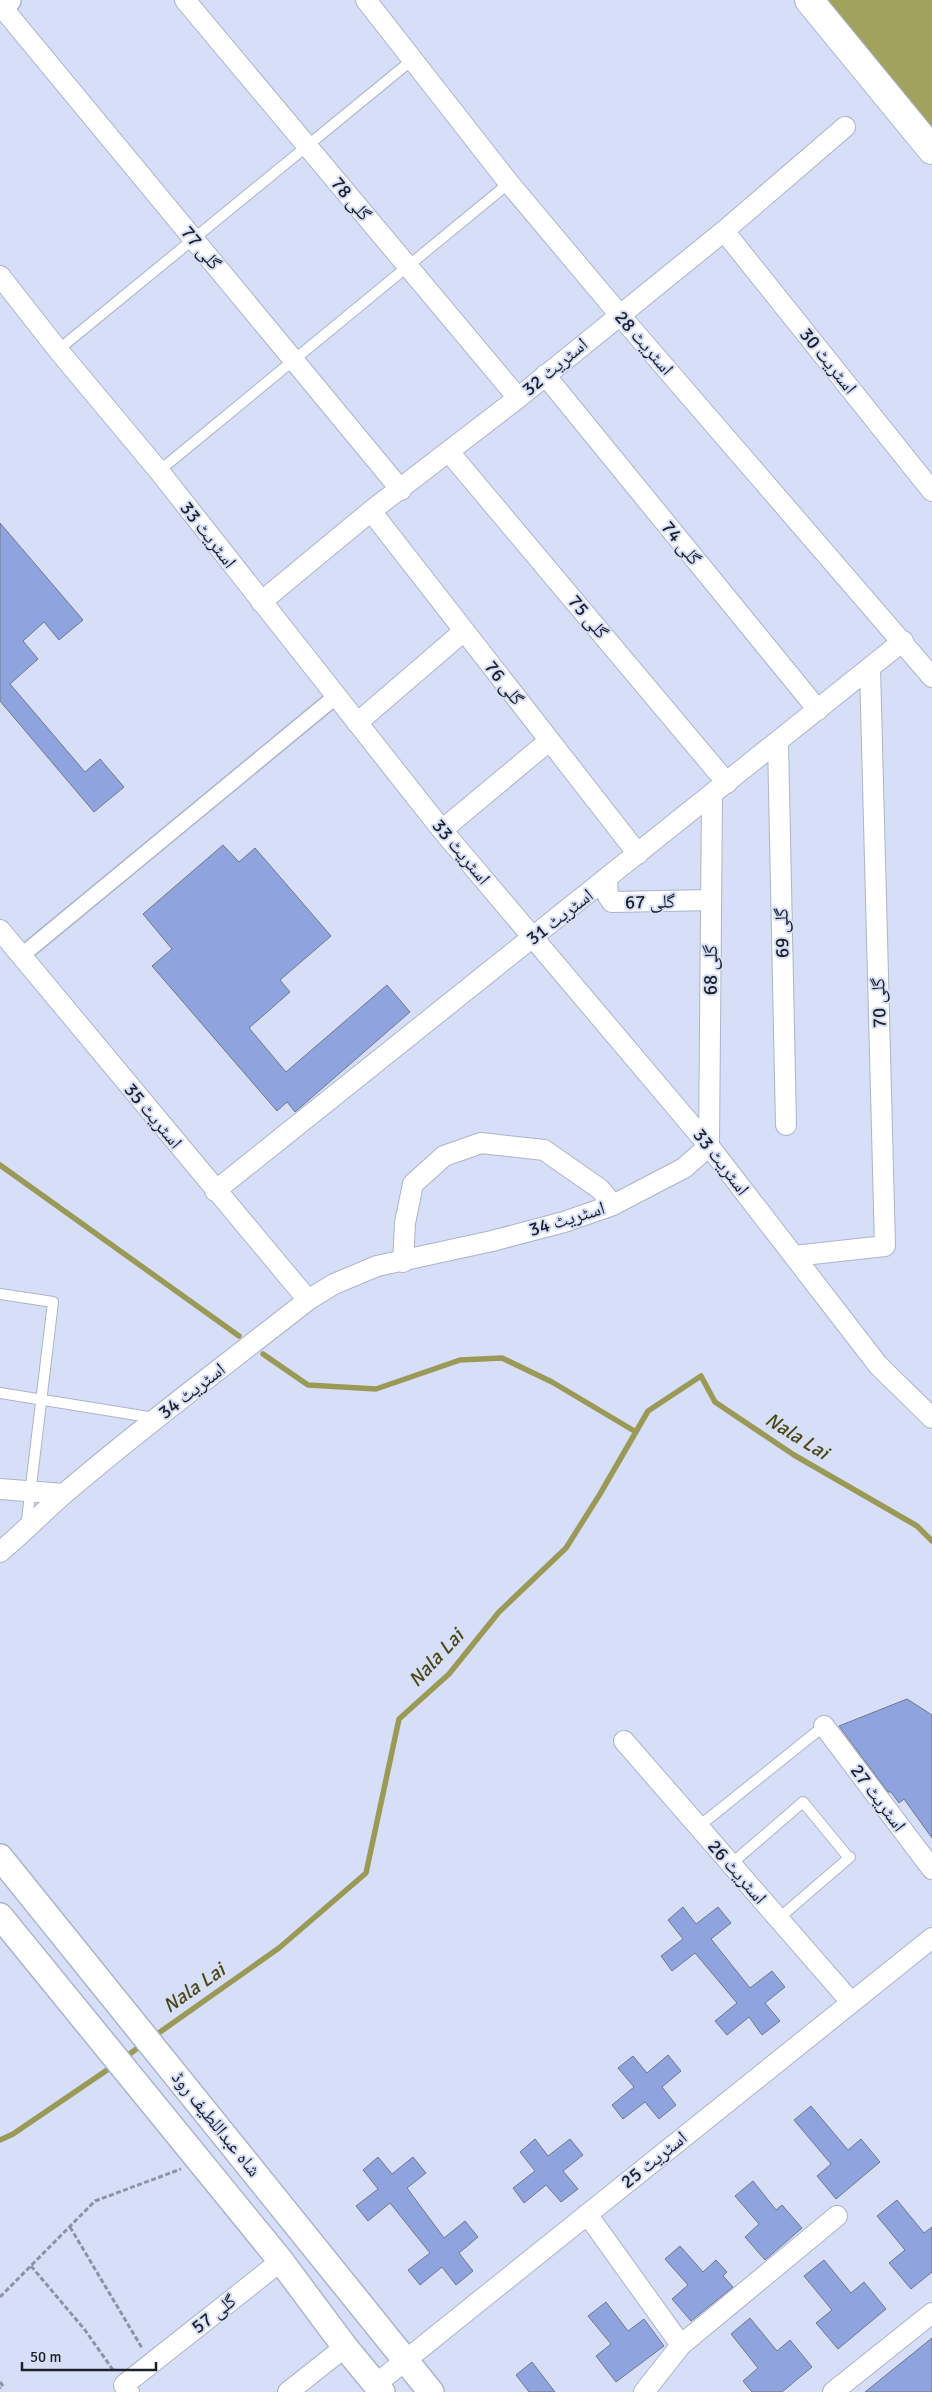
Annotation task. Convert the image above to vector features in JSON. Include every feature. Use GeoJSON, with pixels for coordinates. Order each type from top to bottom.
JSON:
{"type":"FeatureCollection","features":[{"type":"Feature","properties":{"kind":"main road"},"geometry":{"type":"LineString","coordinates":[[808,0],[932,150]]}},
{"type":"Feature","properties":{"kind":"street","name":"گلی 78"},"geometry":{"type":"LineString","coordinates":[[185,0],[518,398]]}},
{"type":"Feature","properties":{"kind":"street","name":"اسٹریٹ 28"},"geometry":{"type":"LineString","coordinates":[[366,0],[509,183],[619,314],[932,677]]}},
{"type":"Feature","properties":{"kind":"street","name":"گلی 77"},"geometry":{"type":"LineString","coordinates":[[3,4],[401,490]]}},
{"type":"Feature","properties":{"kind":"street","name":"اسٹریٹ 32"},"geometry":{"type":"LineString","coordinates":[[261,602],[371,511],[401,490],[518,398],[619,314],[724,231],[845,127]]}},
{"type":"Feature","properties":{"kind":"street","name":"اسٹریٹ 30"},"geometry":{"type":"LineString","coordinates":[[724,231],[932,492]]}},
{"type":"Feature","properties":{"kind":"street","name":"اسٹریٹ 33"},"geometry":{"type":"LineString","coordinates":[[0,276],[58,350],[159,471],[335,697],[442,830],[709,1146],[878,1365],[932,1418]]}},
{"type":"Feature","properties":{"kind":"street","name":"گلی 74"},"geometry":{"type":"LineString","coordinates":[[545,375],[818,710]]}},
{"type":"Feature","properties":{"kind":"street","name":"گلی 75"},"geometry":{"type":"LineString","coordinates":[[449,452],[719,789]]}},
{"type":"Feature","properties":{"kind":"street","name":"گلی 76"},"geometry":{"type":"LineString","coordinates":[[371,511],[638,854]]}},
{"type":"Feature","properties":{"kind":"street"},"geometry":{"type":"LineString","coordinates":[[357,723],[464,632]]}},
{"type":"Feature","properties":{"kind":"street","name":"اسٹریٹ 31"},"geometry":{"type":"LineString","coordinates":[[215,1190],[607,880],[903,642]]}},
{"type":"Feature","properties":{"kind":"street","name":"گلی 70"},"geometry":{"type":"LineString","coordinates":[[794,1256],[885,1246],[870,668]]}},
{"type":"Feature","properties":{"kind":"street"},"geometry":{"type":"LineString","coordinates":[[21,956],[335,697]]}},
{"type":"Feature","properties":{"kind":"street"},"geometry":{"type":"LineString","coordinates":[[442,830],[549,741]]}},
{"type":"Feature","properties":{"kind":"street","name":"گلی 69"},"geometry":{"type":"LineString","coordinates":[[778,742],[786,1125]]}},
{"type":"Feature","properties":{"kind":"street","name":"گلی 68"},"geometry":{"type":"LineString","coordinates":[[709,1146],[711,900],[719,789]]}},
{"type":"Feature","properties":{"kind":"street","name":"گلی 67"},"geometry":{"type":"LineString","coordinates":[[607,880],[608,896],[612,902],[711,900]]}},
{"type":"Feature","properties":{"kind":"street","name":"اسٹریٹ 35"},"geometry":{"type":"LineString","coordinates":[[0,930],[308,1300]]}},
{"type":"Feature","properties":{"kind":"street","name":"اسٹریٹ 34"},"geometry":{"type":"LineString","coordinates":[[403,1262],[405,1223],[413,1184],[444,1156],[481,1143],[544,1150],[600,1189],[614,1205]]}},
{"type":"Feature","properties":{"kind":"street","name":"اسٹریٹ 34"},"geometry":{"type":"LineString","coordinates":[[0,1552],[26,1531],[64,1494],[157,1418],[308,1300],[334,1284],[377,1266],[403,1262],[528,1232],[614,1205],[684,1168],[709,1146]]}},
{"type":"Feature","properties":{"kind":"street"},"geometry":{"type":"LineString","coordinates":[[0,1489],[30,1493],[64,1494]]}},
{"type":"Feature","properties":{"kind":"street","name":"اسٹریٹ 27"},"geometry":{"type":"LineString","coordinates":[[824,1726],[932,1869]]}},
{"type":"Feature","properties":{"kind":"street","name":"اسٹریٹ 26"},"geometry":{"type":"LineString","coordinates":[[624,1742],[850,2002]]}},
{"type":"Feature","properties":{"kind":"street","name":"شاہ عبداللطیف روڈ"},"geometry":{"type":"LineString","coordinates":[[0,1856],[431,2392]]}},
{"type":"Feature","properties":{"kind":"street","name":"شاہ عبداللطیف روڈ"},"geometry":{"type":"LineString","coordinates":[[0,1916],[281,2261],[345,2347],[379,2388]]}},
{"type":"Feature","properties":{"kind":"street","name":"اسٹریٹ 25"},"geometry":{"type":"LineString","coordinates":[[379,2388],[405,2361],[932,1938]]}},
{"type":"Feature","properties":{"kind":"street"},"geometry":{"type":"LineString","coordinates":[[587,2214],[681,2345]]}},
{"type":"Feature","properties":{"kind":"street"},"geometry":{"type":"LineString","coordinates":[[644,2392],[681,2345],[837,2216]]}},
{"type":"Feature","properties":{"kind":"street","name":"گلی 57"},"geometry":{"type":"LineString","coordinates":[[126,2389],[152,2363],[281,2261]]}},
{"type":"Feature","properties":{"kind":"street"},"geometry":{"type":"LineString","coordinates":[[833,2392],[932,2313]]}},
{"type":"Feature","properties":{"kind":"street"},"geometry":{"type":"LineString","coordinates":[[288,2392],[345,2347]]}},
{"type":"Feature","properties":{"kind":"lane"},"geometry":{"type":"LineString","coordinates":[[58,350],[412,60]]}},
{"type":"Feature","properties":{"kind":"lane"},"geometry":{"type":"LineString","coordinates":[[159,471],[509,183]]}},
{"type":"Feature","properties":{"kind":"lane"},"geometry":{"type":"LineString","coordinates":[[0,1294],[53,1302],[26,1531]]}},
{"type":"Feature","properties":{"kind":"lane"},"geometry":{"type":"LineString","coordinates":[[0,1393],[157,1418]]}},
{"type":"Feature","properties":{"kind":"lane"},"geometry":{"type":"LineString","coordinates":[[698,1827],[824,1726]]}},
{"type":"Feature","properties":{"kind":"lane"},"geometry":{"type":"LineString","coordinates":[[731,1864],[803,1802],[849,1858],[778,1918]]}},
{"type":"Feature","properties":{"kind":"path"},"geometry":{"type":"LineString","coordinates":[[0,2297],[95,2201],[200,2162]]}},
{"type":"Feature","properties":{"kind":"path"},"geometry":{"type":"LineString","coordinates":[[70,2227],[152,2363]]}},
{"type":"Feature","properties":{"kind":"path"},"geometry":{"type":"LineString","coordinates":[[31,2266],[85,2330],[126,2389]]}},
{"type":"Feature","properties":{"kind":"path"},"geometry":{"type":"LineString","coordinates":[[0,2382],[3,2386],[0,2388]]}},
{"type":"Feature","properties":{"kind":"shaded area"},"geometry":{"type":"Polygon","coordinates":[[[821,0],[932,0],[932,135],[821,0]]]}},
{"type":"Feature","properties":{"kind":"building"},"geometry":{"type":"Polygon","coordinates":[[[0,523],[83,620],[59,640],[44,622],[23,641],[38,659],[10,684],[85,772],[100,759],[124,787],[94,812],[0,701],[0,523]]]}},
{"type":"Feature","properties":{"kind":"building"},"geometry":{"type":"Polygon","coordinates":[[[223,845],[239,862],[255,848],[331,936],[280,980],[290,992],[249,1028],[286,1072],[387,985],[410,1012],[295,1112],[287,1102],[277,1111],[152,966],[172,949],[143,914],[223,845]]]}},
{"type":"Feature","properties":{"kind":"building"},"geometry":{"type":"Polygon","coordinates":[[[907,1699],[932,1715],[932,1838],[904,1799],[899,1803],[891,1792],[888,1792],[839,1726],[907,1699]]]}},
{"type":"Feature","properties":{"kind":"building"},"geometry":{"type":"Polygon","coordinates":[[[683,1907],[696,1924],[718,1907],[731,1923],[711,1939],[750,1988],[772,1971],[785,1987],[765,2003],[780,2021],[762,2035],[749,2017],[727,2035],[715,2021],[737,2003],[695,1953],[672,1971],[661,1956],[683,1939],[668,1920],[683,1907]]]}},
{"type":"Feature","properties":{"kind":"building"},"geometry":{"type":"Polygon","coordinates":[[[668,2055],[681,2071],[662,2087],[676,2105],[659,2119],[645,2102],[623,2119],[612,2105],[634,2087],[618,2068],[633,2056],[647,2073],[668,2055]]]}},
{"type":"Feature","properties":{"kind":"building"},"geometry":{"type":"Polygon","coordinates":[[[811,2106],[848,2150],[861,2139],[880,2162],[836,2199],[817,2176],[831,2164],[794,2120],[811,2106]]]}},
{"type":"Feature","properties":{"kind":"building"},"geometry":{"type":"Polygon","coordinates":[[[535,2139],[548,2156],[570,2139],[583,2155],[563,2171],[578,2189],[561,2202],[546,2185],[524,2203],[513,2188],[535,2171],[520,2152],[535,2139]]]}},
{"type":"Feature","properties":{"kind":"building"},"geometry":{"type":"Polygon","coordinates":[[[378,2157],[392,2174],[413,2157],[426,2173],[407,2188],[444,2238],[465,2221],[478,2237],[459,2253],[473,2271],[456,2285],[442,2267],[420,2285],[408,2270],[430,2253],[390,2203],[368,2221],[356,2206],[378,2189],[363,2170],[378,2157]]]}},
{"type":"Feature","properties":{"kind":"building"},"geometry":{"type":"Polygon","coordinates":[[[753,2181],[776,2210],[782,2205],[802,2228],[765,2260],[745,2237],[759,2224],[735,2196],[753,2181]]]}},
{"type":"Feature","properties":{"kind":"building"},"geometry":{"type":"Polygon","coordinates":[[[897,2200],[924,2233],[932,2227],[932,2272],[911,2289],[889,2263],[905,2250],[877,2216],[897,2200]]]}},
{"type":"Feature","properties":{"kind":"building"},"geometry":{"type":"Polygon","coordinates":[[[680,2246],[703,2272],[716,2260],[727,2272],[723,2276],[733,2287],[691,2321],[672,2299],[688,2285],[665,2259],[680,2246]]]}},
{"type":"Feature","properties":{"kind":"building"},"geometry":{"type":"Polygon","coordinates":[[[824,2260],[851,2293],[864,2282],[886,2309],[838,2349],[816,2323],[832,2310],[804,2276],[824,2260]]]}},
{"type":"Feature","properties":{"kind":"building"},"geometry":{"type":"Polygon","coordinates":[[[606,2302],[628,2331],[644,2319],[664,2346],[616,2382],[596,2356],[611,2344],[588,2316],[606,2302]]]}},
{"type":"Feature","properties":{"kind":"building"},"geometry":{"type":"Polygon","coordinates":[[[750,2318],[777,2351],[790,2340],[812,2367],[782,2392],[752,2392],[743,2381],[758,2368],[731,2334],[750,2318]]]}},
{"type":"Feature","properties":{"kind":"building"},"geometry":{"type":"Polygon","coordinates":[[[932,2338],[932,2392],[865,2392],[932,2338]]]}},
{"type":"Feature","properties":{"kind":"building"},"geometry":{"type":"Polygon","coordinates":[[[532,2362],[555,2392],[529,2392],[516,2375],[532,2362]]]}},
{"type":"Feature","properties":{"kind":"waterway"},"geometry":{"type":"LineString","coordinates":[[0,1165],[239,1336]]}},
{"type":"Feature","properties":{"kind":"waterway"},"geometry":{"type":"LineString","coordinates":[[263,1354],[308,1385],[376,1389],[460,1360],[502,1358],[552,1382],[636,1432]]}},
{"type":"Feature","properties":{"kind":"waterway","name":"Nala Lai"},"geometry":{"type":"LineString","coordinates":[[153,2037],[279,1948],[366,1873],[399,1719],[449,1674],[499,1612],[566,1548],[648,1411],[701,1376],[715,1402],[794,1455],[917,1526],[932,1541]]}},
{"type":"Feature","properties":{"kind":"waterway","name":"Nala Lai"},"geometry":{"type":"LineString","coordinates":[[123,2059],[143,2044]]}},
{"type":"Feature","properties":{"kind":"waterway","name":"Nala Lai"},"geometry":{"type":"LineString","coordinates":[[0,2140],[13,2134],[113,2066]]}}]}
